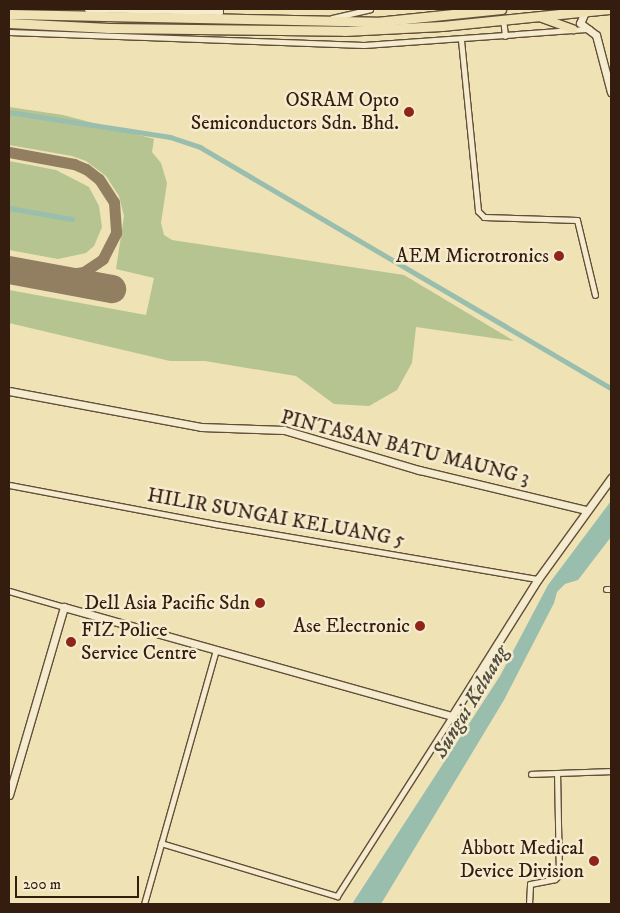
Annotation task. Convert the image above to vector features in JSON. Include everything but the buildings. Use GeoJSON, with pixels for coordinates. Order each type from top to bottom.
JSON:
{"type":"FeatureCollection","features":[{"type":"Feature","properties":{"kind":"highway"},"geometry":{"type":"LineString","coordinates":[[9,14],[319,22],[414,20],[501,9]]}},
{"type":"Feature","properties":{"kind":"highway"},"geometry":{"type":"LineString","coordinates":[[9,23],[109,28],[344,31],[609,9]]}},
{"type":"Feature","properties":{"kind":"highway"},"geometry":{"type":"LineString","coordinates":[[109,16],[100,21],[109,28]]}},
{"type":"Feature","properties":{"kind":"main road"},"geometry":{"type":"LineString","coordinates":[[529,17],[553,20],[573,29]]}},
{"type":"Feature","properties":{"kind":"street"},"geometry":{"type":"LineString","coordinates":[[87,9],[220,12],[220,9]]}},
{"type":"Feature","properties":{"kind":"street"},"geometry":{"type":"LineString","coordinates":[[319,22],[370,9]]}},
{"type":"Feature","properties":{"kind":"street"},"geometry":{"type":"LineString","coordinates":[[585,12],[580,21],[596,35],[611,92]]}},
{"type":"Feature","properties":{"kind":"street"},"geometry":{"type":"LineString","coordinates":[[503,19],[505,36]]}},
{"type":"Feature","properties":{"kind":"street"},"geometry":{"type":"LineString","coordinates":[[9,32],[364,45],[461,40],[548,31],[589,29]]}},
{"type":"Feature","properties":{"kind":"street"},"geometry":{"type":"LineString","coordinates":[[461,40],[478,211],[484,217],[577,220],[595,295]]}},
{"type":"Feature","properties":{"kind":"street","name":"PINTASAN BATU MAUNG 3"},"geometry":{"type":"LineString","coordinates":[[9,391],[201,427],[284,430],[419,470],[586,510]]}},
{"type":"Feature","properties":{"kind":"street"},"geometry":{"type":"LineString","coordinates":[[161,843],[337,896],[538,579],[586,510],[611,478]]}},
{"type":"Feature","properties":{"kind":"street","name":"HILIR SUNGAI KELUANG 5"},"geometry":{"type":"LineString","coordinates":[[9,485],[215,524],[538,579]]}},
{"type":"Feature","properties":{"kind":"street"},"geometry":{"type":"LineString","coordinates":[[9,591],[452,716]]}},
{"type":"Feature","properties":{"kind":"street"},"geometry":{"type":"LineString","coordinates":[[10,787],[64,607]]}},
{"type":"Feature","properties":{"kind":"street"},"geometry":{"type":"LineString","coordinates":[[144,904],[216,650]]}},
{"type":"Feature","properties":{"kind":"street"},"geometry":{"type":"LineString","coordinates":[[9,773],[16,768]]}},
{"type":"Feature","properties":{"kind":"street"},"geometry":{"type":"LineString","coordinates":[[531,774],[611,771]]}},
{"type":"Feature","properties":{"kind":"street"},"geometry":{"type":"LineString","coordinates":[[529,904],[530,884],[555,879],[559,875],[557,773]]}},
{"type":"Feature","properties":{"kind":"green space"},"geometry":{"type":"Polygon","coordinates":[[[9,107],[63,115],[154,139],[152,152],[161,163],[167,183],[161,223],[164,235],[172,240],[404,275],[514,341],[416,327],[412,363],[397,390],[369,406],[334,404],[296,376],[205,361],[170,361],[9,323],[9,290],[146,315],[154,278],[116,269],[124,216],[119,196],[106,176],[86,161],[72,156],[9,145],[9,107]]]}},
{"type":"Feature","properties":{"kind":"green space"},"geometry":{"type":"Polygon","coordinates":[[[9,161],[56,170],[89,187],[99,206],[102,227],[94,246],[86,253],[58,259],[9,250],[9,161]]]}},
{"type":"Feature","properties":{"kind":"shaded area"},"geometry":{"type":"Polygon","coordinates":[[[611,501],[611,537],[578,580],[565,584],[557,592],[554,603],[504,700],[381,904],[352,904],[500,676],[548,585],[611,501]]]}},
{"type":"Feature","properties":{"kind":"waterway"},"geometry":{"type":"LineString","coordinates":[[9,112],[170,137],[200,147],[611,388]]}},
{"type":"Feature","properties":{"kind":"waterway"},"geometry":{"type":"LineString","coordinates":[[9,208],[72,219]]}},
{"type":"Feature","properties":{"kind":"taxiway"},"geometry":{"type":"LineString","coordinates":[[9,152],[74,164],[86,169],[99,179],[114,202],[116,233],[103,259],[84,272],[47,277]]}},
{"type":"Feature","properties":{"kind":"runway"},"geometry":{"type":"LineString","coordinates":[[9,270],[112,289]]}},
{"type":"Feature","properties":{"kind":"place","name":"OSRAM Opto Semiconductors Sdn. Bhd."},"geometry":{"type":"Point","coordinates":[409,112]}},
{"type":"Feature","properties":{"kind":"place","name":"AEM Microtronics"},"geometry":{"type":"Point","coordinates":[559,256]}},
{"type":"Feature","properties":{"kind":"place","name":"Dell Asia Pacific Sdn"},"geometry":{"type":"Point","coordinates":[260,603]}},
{"type":"Feature","properties":{"kind":"place","name":"Ase Electronic"},"geometry":{"type":"Point","coordinates":[420,626]}},
{"type":"Feature","properties":{"kind":"place","name":"FIZ Police Service Centre"},"geometry":{"type":"Point","coordinates":[71,642]}},
{"type":"Feature","properties":{"kind":"place","name":"Abbott Medical Device Division"},"geometry":{"type":"Point","coordinates":[594,861]}},
{"type":"Feature","properties":{"kind":"water label","name":"Sungai Keluang"},"geometry":{"type":"Point","coordinates":[471,702]}}]}
